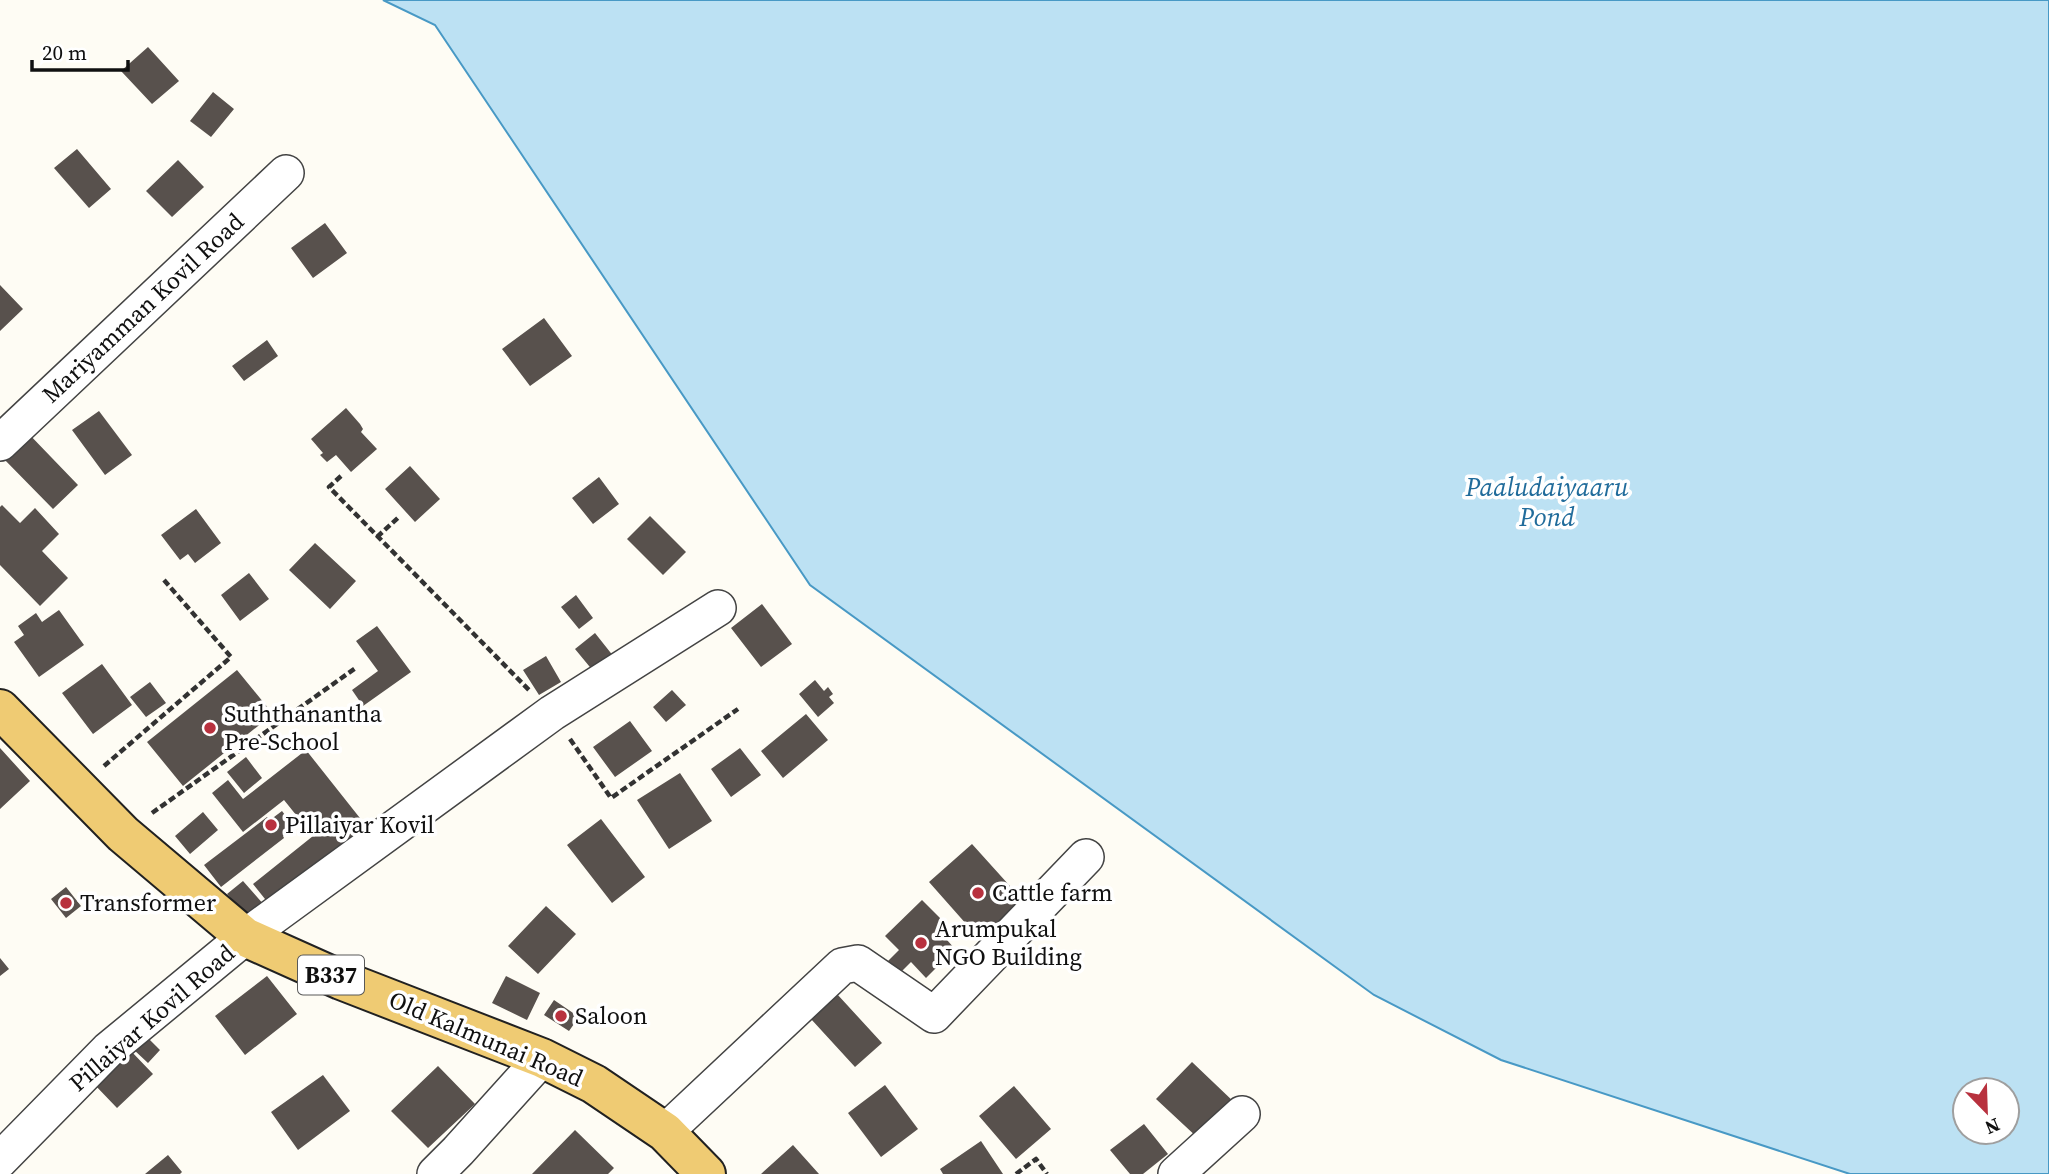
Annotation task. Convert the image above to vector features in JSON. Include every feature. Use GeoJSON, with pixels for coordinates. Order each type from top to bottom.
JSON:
{"type":"FeatureCollection","features":[{"type":"Feature","properties":{"kind":"main road","name":"Old Kalmunai Road"},"geometry":{"type":"LineString","coordinates":[[0,709],[123,834],[245,937],[341,980],[542,1058],[594,1084],[665,1132],[706,1174]]}},
{"type":"Feature","properties":{"kind":"street","name":"Mariyamman Kovil Road"},"geometry":{"type":"LineString","coordinates":[[0,443],[286,173]]}},
{"type":"Feature","properties":{"kind":"street","name":"Pillaiyar Kovil Road"},"geometry":{"type":"LineString","coordinates":[[0,1160],[108,1050],[245,937],[552,713],[718,608]]}},
{"type":"Feature","properties":{"kind":"street"},"geometry":{"type":"LineString","coordinates":[[665,1132],[842,966],[858,963],[934,1015],[1086,857]]}},
{"type":"Feature","properties":{"kind":"street"},"geometry":{"type":"LineString","coordinates":[[435,1174],[542,1058]]}},
{"type":"Feature","properties":{"kind":"street"},"geometry":{"type":"LineString","coordinates":[[1177,1174],[1242,1114]]}},
{"type":"Feature","properties":{"kind":"path"},"geometry":{"type":"LineString","coordinates":[[341,476],[329,487],[552,713],[611,798],[738,709]]}},
{"type":"Feature","properties":{"kind":"path"},"geometry":{"type":"LineString","coordinates":[[377,537],[400,516]]}},
{"type":"Feature","properties":{"kind":"path"},"geometry":{"type":"LineString","coordinates":[[77,789],[231,657],[164,580]]}},
{"type":"Feature","properties":{"kind":"path"},"geometry":{"type":"LineString","coordinates":[[123,834],[357,667]]}},
{"type":"Feature","properties":{"kind":"path"},"geometry":{"type":"LineString","coordinates":[[1016,1174],[1036,1159],[1047,1174]]}},
{"type":"Feature","properties":{"kind":"water","name":"Paaludaiyaaru Pond"},"geometry":{"type":"Polygon","coordinates":[[[383,0],[2049,0],[2049,1174],[1850,1174],[1501,1060],[1374,995],[810,585],[435,25],[383,0]]]}},
{"type":"Feature","properties":{"kind":"building"},"geometry":{"type":"Polygon","coordinates":[[[148,47],[179,81],[152,104],[121,71],[148,47]]]}},
{"type":"Feature","properties":{"kind":"building"},"geometry":{"type":"Polygon","coordinates":[[[213,92],[234,109],[211,137],[190,121],[213,92]]]}},
{"type":"Feature","properties":{"kind":"building"},"geometry":{"type":"Polygon","coordinates":[[[77,149],[111,189],[89,208],[54,168],[77,149]]]}},
{"type":"Feature","properties":{"kind":"building"},"geometry":{"type":"Polygon","coordinates":[[[178,160],[204,187],[172,217],[146,191],[178,160]]]}},
{"type":"Feature","properties":{"kind":"building"},"geometry":{"type":"Polygon","coordinates":[[[325,223],[347,253],[313,278],[291,248],[325,223]]]}},
{"type":"Feature","properties":{"kind":"building"},"geometry":{"type":"Polygon","coordinates":[[[0,285],[23,309],[0,331],[0,285]]]}},
{"type":"Feature","properties":{"kind":"building"},"geometry":{"type":"Polygon","coordinates":[[[544,318],[572,356],[530,386],[502,349],[544,318]]]}},
{"type":"Feature","properties":{"kind":"building"},"geometry":{"type":"Polygon","coordinates":[[[267,340],[278,356],[244,381],[232,366],[267,340]]]}},
{"type":"Feature","properties":{"kind":"building"},"geometry":{"type":"Polygon","coordinates":[[[346,408],[360,424],[363,429],[361,432],[377,449],[351,472],[336,455],[327,462],[311,439],[346,408]]]}},
{"type":"Feature","properties":{"kind":"building"},"geometry":{"type":"Polygon","coordinates":[[[99,411],[132,455],[105,475],[72,430],[99,411]]]}},
{"type":"Feature","properties":{"kind":"building"},"geometry":{"type":"Polygon","coordinates":[[[25,430],[78,485],[53,509],[0,455],[25,430]]]}},
{"type":"Feature","properties":{"kind":"building"},"geometry":{"type":"Polygon","coordinates":[[[410,466],[440,499],[415,522],[385,489],[410,466]]]}},
{"type":"Feature","properties":{"kind":"building"},"geometry":{"type":"Polygon","coordinates":[[[599,477],[619,504],[593,524],[572,498],[599,477]]]}},
{"type":"Feature","properties":{"kind":"building"},"geometry":{"type":"Polygon","coordinates":[[[2,505],[20,523],[35,508],[59,534],[42,551],[68,578],[40,606],[0,565],[2,505]]]}},
{"type":"Feature","properties":{"kind":"building"},"geometry":{"type":"Polygon","coordinates":[[[196,509],[221,543],[195,563],[188,554],[180,560],[161,535],[196,509]]]}},
{"type":"Feature","properties":{"kind":"building"},"geometry":{"type":"Polygon","coordinates":[[[650,516],[686,552],[663,575],[627,539],[650,516]]]}},
{"type":"Feature","properties":{"kind":"building"},"geometry":{"type":"Polygon","coordinates":[[[315,543],[356,581],[330,609],[289,570],[315,543]]]}},
{"type":"Feature","properties":{"kind":"building"},"geometry":{"type":"Polygon","coordinates":[[[249,573],[269,599],[240,621],[221,595],[249,573]]]}},
{"type":"Feature","properties":{"kind":"building"},"geometry":{"type":"Polygon","coordinates":[[[576,595],[593,618],[579,629],[561,607],[576,595]]]}},
{"type":"Feature","properties":{"kind":"building"},"geometry":{"type":"Polygon","coordinates":[[[762,604],[792,644],[761,667],[731,628],[762,604]]]}},
{"type":"Feature","properties":{"kind":"building"},"geometry":{"type":"Polygon","coordinates":[[[59,610],[84,645],[39,677],[14,642],[24,635],[18,626],[36,613],[42,622],[59,610]]]}},
{"type":"Feature","properties":{"kind":"building"},"geometry":{"type":"Polygon","coordinates":[[[377,626],[411,672],[363,706],[352,690],[378,671],[356,641],[377,626]]]}},
{"type":"Feature","properties":{"kind":"building"},"geometry":{"type":"Polygon","coordinates":[[[595,633],[614,657],[594,672],[575,649],[595,633]]]}},
{"type":"Feature","properties":{"kind":"building"},"geometry":{"type":"Polygon","coordinates":[[[546,656],[561,682],[539,695],[523,670],[546,656]]]}},
{"type":"Feature","properties":{"kind":"building"},"geometry":{"type":"Polygon","coordinates":[[[102,664],[132,705],[93,734],[62,693],[102,664]]]}},
{"type":"Feature","properties":{"kind":"building","name":"Suththanantha Pre-School"},"geometry":{"type":"Polygon","coordinates":[[[237,670],[273,714],[183,786],[147,742],[237,670]]]}},
{"type":"Feature","properties":{"kind":"building"},"geometry":{"type":"Polygon","coordinates":[[[815,680],[824,691],[828,687],[833,694],[829,697],[834,703],[818,717],[799,694],[815,680]]]}},
{"type":"Feature","properties":{"kind":"building"},"geometry":{"type":"Polygon","coordinates":[[[150,682],[166,703],[146,717],[130,697],[150,682]]]}},
{"type":"Feature","properties":{"kind":"building"},"geometry":{"type":"Polygon","coordinates":[[[672,690],[686,705],[666,722],[653,707],[672,690]]]}},
{"type":"Feature","properties":{"kind":"building"},"geometry":{"type":"Polygon","coordinates":[[[806,714],[828,740],[783,778],[761,751],[806,714]]]}},
{"type":"Feature","properties":{"kind":"building"},"geometry":{"type":"Polygon","coordinates":[[[630,721],[652,751],[615,777],[593,747],[630,721]]]}},
{"type":"Feature","properties":{"kind":"building"},"geometry":{"type":"Polygon","coordinates":[[[0,748],[30,781],[0,809],[0,748]]]}},
{"type":"Feature","properties":{"kind":"building"},"geometry":{"type":"Polygon","coordinates":[[[740,748],[761,775],[731,797],[711,769],[740,748]]]}},
{"type":"Feature","properties":{"kind":"building","name":"Pillaiyar Kovil"},"geometry":{"type":"Polygon","coordinates":[[[306,750],[371,832],[273,909],[253,884],[313,836],[284,800],[243,832],[212,793],[228,780],[243,799],[306,750]]]}},
{"type":"Feature","properties":{"kind":"building"},"geometry":{"type":"Polygon","coordinates":[[[246,757],[262,778],[244,793],[227,772],[246,757]]]}},
{"type":"Feature","properties":{"kind":"building"},"geometry":{"type":"Polygon","coordinates":[[[680,773],[712,821],[669,849],[637,800],[680,773]]]}},
{"type":"Feature","properties":{"kind":"building"},"geometry":{"type":"Polygon","coordinates":[[[282,811],[294,827],[284,838],[221,887],[204,865],[267,817],[270,820],[282,811]]]}},
{"type":"Feature","properties":{"kind":"building"},"geometry":{"type":"Polygon","coordinates":[[[203,812],[218,830],[190,854],[175,836],[203,812]]]}},
{"type":"Feature","properties":{"kind":"building"},"geometry":{"type":"Polygon","coordinates":[[[601,819],[645,877],[612,903],[567,845],[601,819]]]}},
{"type":"Feature","properties":{"kind":"building","name":"Cattle farm"},"geometry":{"type":"Polygon","coordinates":[[[972,844],[1026,904],[983,943],[929,882],[972,844]]]}},
{"type":"Feature","properties":{"kind":"building"},"geometry":{"type":"Polygon","coordinates":[[[243,881],[265,906],[249,919],[227,894],[243,881]]]}},
{"type":"Feature","properties":{"kind":"building","name":"Transformer"},"geometry":{"type":"Polygon","coordinates":[[[66,887],[81,906],[66,918],[51,899],[66,887]]]}},
{"type":"Feature","properties":{"kind":"building","name":"Arumpukal NGO Building"},"geometry":{"type":"Polygon","coordinates":[[[922,900],[946,924],[939,931],[955,949],[926,978],[911,962],[894,979],[882,967],[899,950],[885,936],[922,900]]]}},
{"type":"Feature","properties":{"kind":"building"},"geometry":{"type":"Polygon","coordinates":[[[546,906],[576,934],[538,974],[508,946],[546,906]]]}},
{"type":"Feature","properties":{"kind":"building"},"geometry":{"type":"Polygon","coordinates":[[[0,958],[9,969],[0,976],[0,958]]]}},
{"type":"Feature","properties":{"kind":"building"},"geometry":{"type":"Polygon","coordinates":[[[267,976],[297,1014],[245,1055],[215,1016],[267,976]]]}},
{"type":"Feature","properties":{"kind":"building"},"geometry":{"type":"Polygon","coordinates":[[[506,976],[540,993],[527,1020],[492,1003],[506,976]]]}},
{"type":"Feature","properties":{"kind":"building"},"geometry":{"type":"Polygon","coordinates":[[[837,994],[882,1043],[855,1067],[811,1019],[837,994]]]}},
{"type":"Feature","properties":{"kind":"building","name":"Saloon"},"geometry":{"type":"Polygon","coordinates":[[[554,1000],[579,1017],[569,1031],[544,1015],[554,1000]]]}},
{"type":"Feature","properties":{"kind":"building"},"geometry":{"type":"Polygon","coordinates":[[[146,1036],[160,1050],[148,1063],[133,1049],[146,1036]]]}},
{"type":"Feature","properties":{"kind":"building"},"geometry":{"type":"Polygon","coordinates":[[[129,1049],[153,1074],[117,1108],[93,1083],[129,1049]]]}},
{"type":"Feature","properties":{"kind":"building"},"geometry":{"type":"Polygon","coordinates":[[[1192,1062],[1235,1103],[1199,1139],[1156,1099],[1192,1062]]]}},
{"type":"Feature","properties":{"kind":"building"},"geometry":{"type":"Polygon","coordinates":[[[438,1066],[475,1104],[428,1148],[391,1111],[438,1066]]]}},
{"type":"Feature","properties":{"kind":"building"},"geometry":{"type":"Polygon","coordinates":[[[323,1075],[350,1111],[298,1150],[271,1112],[323,1075]]]}},
{"type":"Feature","properties":{"kind":"building"},"geometry":{"type":"Polygon","coordinates":[[[885,1085],[918,1129],[881,1157],[848,1113],[885,1085]]]}},
{"type":"Feature","properties":{"kind":"building"},"geometry":{"type":"Polygon","coordinates":[[[1014,1086],[1051,1129],[1016,1159],[979,1116],[1014,1086]]]}},
{"type":"Feature","properties":{"kind":"building"},"geometry":{"type":"Polygon","coordinates":[[[1144,1124],[1168,1154],[1143,1174],[1130,1174],[1110,1150],[1144,1124]]]}},
{"type":"Feature","properties":{"kind":"building"},"geometry":{"type":"Polygon","coordinates":[[[575,1130],[614,1168],[608,1174],[532,1174],[575,1130]]]}},
{"type":"Feature","properties":{"kind":"building"},"geometry":{"type":"Polygon","coordinates":[[[981,1141],[1003,1174],[943,1174],[940,1169],[981,1141]]]}},
{"type":"Feature","properties":{"kind":"building"},"geometry":{"type":"Polygon","coordinates":[[[793,1145],[819,1174],[761,1174],[793,1145]]]}},
{"type":"Feature","properties":{"kind":"building"},"geometry":{"type":"Polygon","coordinates":[[[168,1155],[182,1172],[180,1174],[145,1174],[168,1155]]]}},
{"type":"Feature","properties":{"kind":"place","name":"Suththanantha Pre-School"},"geometry":{"type":"Point","coordinates":[210,728]}},
{"type":"Feature","properties":{"kind":"place","name":"Pillaiyar Kovil"},"geometry":{"type":"Point","coordinates":[271,825]}},
{"type":"Feature","properties":{"kind":"place","name":"Cattle farm"},"geometry":{"type":"Point","coordinates":[978,893]}},
{"type":"Feature","properties":{"kind":"place","name":"Transformer"},"geometry":{"type":"Point","coordinates":[66,903]}},
{"type":"Feature","properties":{"kind":"place","name":"Arumpukal NGO Building"},"geometry":{"type":"Point","coordinates":[921,943]}},
{"type":"Feature","properties":{"kind":"place","name":"Saloon"},"geometry":{"type":"Point","coordinates":[561,1016]}}]}
